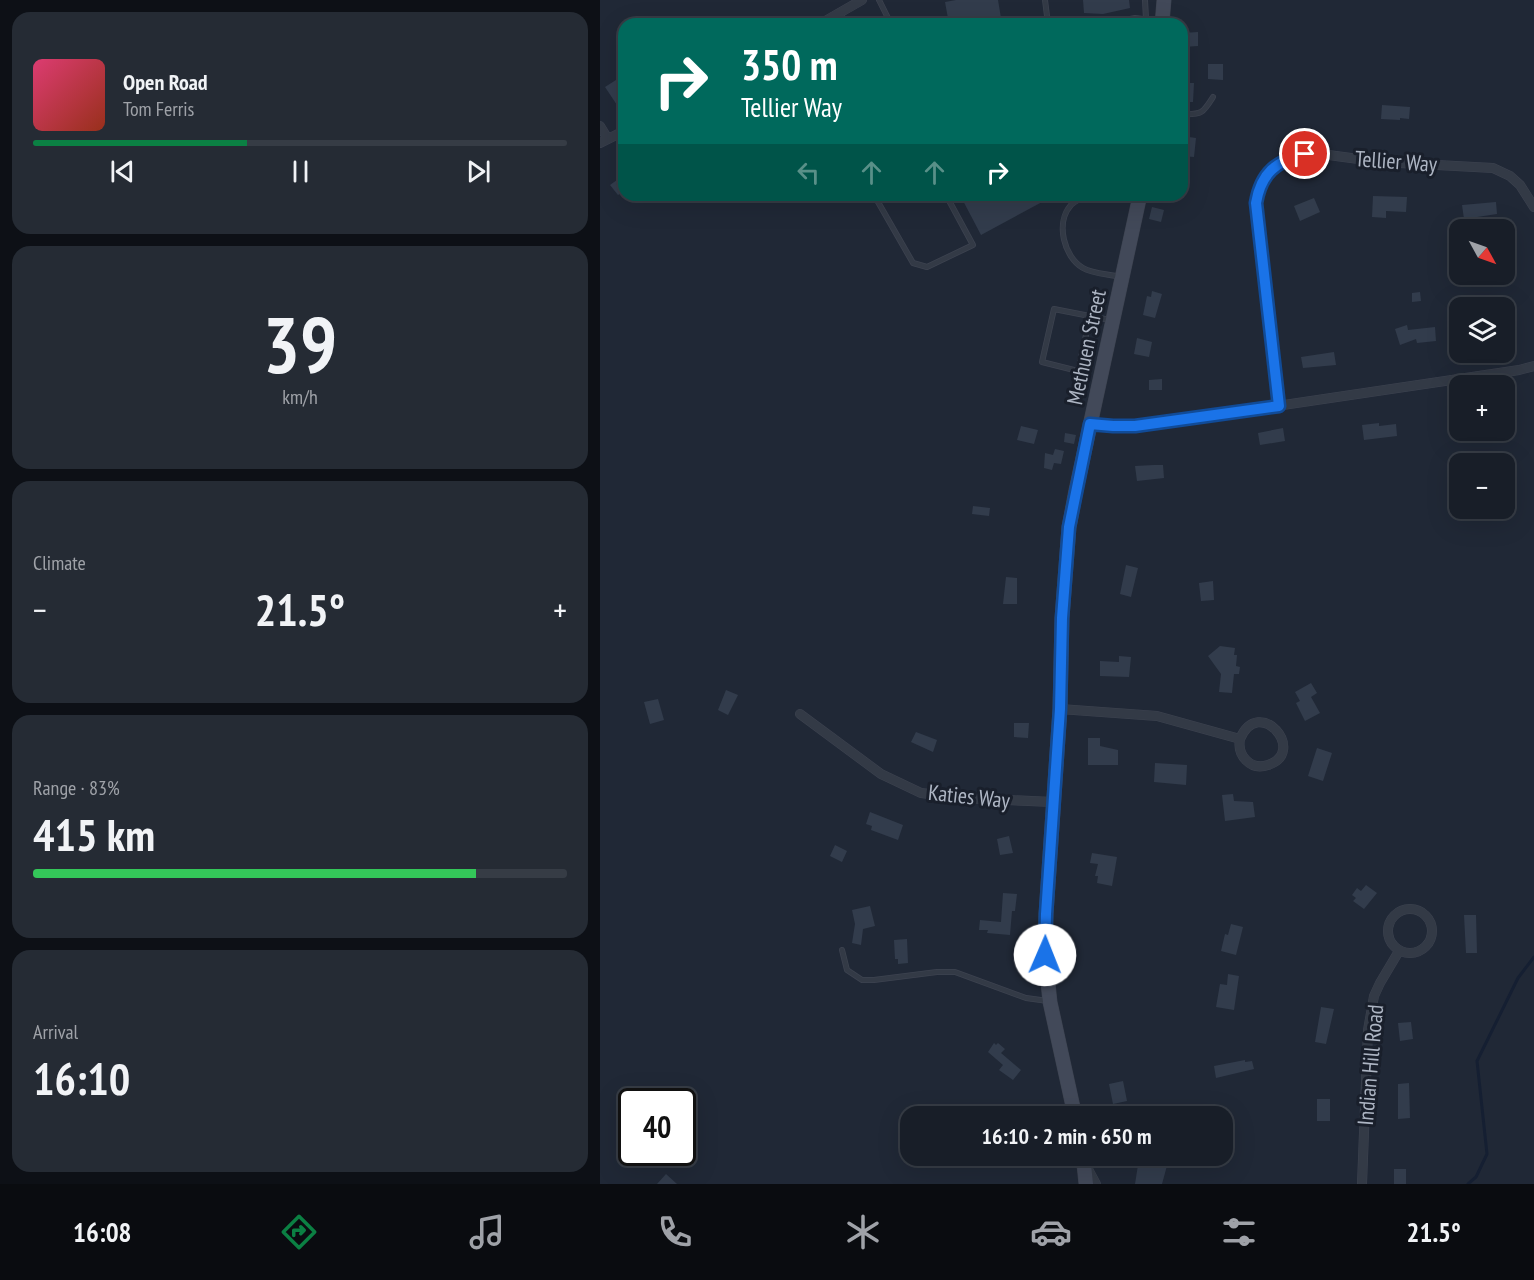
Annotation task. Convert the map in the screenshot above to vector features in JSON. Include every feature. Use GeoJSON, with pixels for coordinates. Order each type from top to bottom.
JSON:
{"type":"FeatureCollection","features":[{"type":"Feature","properties":{"kind":"street"},"geometry":{"type":"LineString","coordinates":[[831,18],[862,0]]}},
{"type":"Feature","properties":{"kind":"street"},"geometry":{"type":"LineString","coordinates":[[1162,18],[1164,0]]}},
{"type":"Feature","properties":{"kind":"street"},"geometry":{"type":"LineString","coordinates":[[600,126],[604,141],[618,134]]}},
{"type":"Feature","properties":{"kind":"street","name":"Tellier Way"},"geometry":{"type":"LineString","coordinates":[[1279,406],[1256,203],[1260,184],[1273,168],[1291,158],[1305,154],[1322,154],[1381,162],[1493,168],[1510,176],[1520,185],[1534,207]]}},
{"type":"Feature","properties":{"kind":"street","name":"Methuen Street"},"geometry":{"type":"LineString","coordinates":[[1073,1106],[1050,1002],[1045,945],[1060,709],[1062,618],[1069,527],[1139,201]]}},
{"type":"Feature","properties":{"kind":"street"},"geometry":{"type":"LineString","coordinates":[[1090,424],[1135,426],[1520,370],[1534,366]]}},
{"type":"Feature","properties":{"kind":"street"},"geometry":{"type":"LineString","coordinates":[[1060,709],[1157,717],[1240,739]]}},
{"type":"Feature","properties":{"kind":"street","name":"Katies Way"},"geometry":{"type":"LineString","coordinates":[[801,714],[881,774],[921,793],[962,798],[1053,802]]}},
{"type":"Feature","properties":{"kind":"street"},"geometry":{"type":"LineString","coordinates":[[1252,724],[1270,724],[1280,734],[1283,743],[1282,752],[1270,765],[1252,765],[1240,752],[1240,739],[1244,730],[1252,724]]}},
{"type":"Feature","properties":{"kind":"street"},"geometry":{"type":"LineString","coordinates":[[1403,910],[1418,910],[1429,920],[1432,934],[1430,941],[1426,947],[1413,954],[1399,951],[1389,941],[1387,934],[1391,919],[1403,910]]}},
{"type":"Feature","properties":{"kind":"street","name":"Indian Hill Road"},"geometry":{"type":"LineString","coordinates":[[1362,1184],[1368,1029],[1374,996],[1399,951]]}},
{"type":"Feature","properties":{"kind":"street"},"geometry":{"type":"LineString","coordinates":[[1084,1166],[1086,1184]]}},
{"type":"Feature","properties":{"kind":"street"},"geometry":{"type":"LineString","coordinates":[[1087,1166],[1096,1184]]}},
{"type":"Feature","properties":{"kind":"lane"},"geometry":{"type":"LineString","coordinates":[[879,0],[888,18]]}},
{"type":"Feature","properties":{"kind":"lane"},"geometry":{"type":"LineString","coordinates":[[1045,0],[1047,18]]}},
{"type":"Feature","properties":{"kind":"lane"},"geometry":{"type":"LineString","coordinates":[[1145,0],[1146,18]]}},
{"type":"Feature","properties":{"kind":"lane"},"geometry":{"type":"LineString","coordinates":[[840,13],[843,18]]}},
{"type":"Feature","properties":{"kind":"lane"},"geometry":{"type":"LineString","coordinates":[[1188,114],[1203,112],[1213,97]]}},
{"type":"Feature","properties":{"kind":"lane"},"geometry":{"type":"LineString","coordinates":[[877,201],[913,263],[927,267],[973,245],[949,201]]}},
{"type":"Feature","properties":{"kind":"lane"},"geometry":{"type":"LineString","coordinates":[[1078,201],[1070,206],[1063,228],[1064,243],[1076,262],[1084,269],[1122,277]]}},
{"type":"Feature","properties":{"kind":"lane"},"geometry":{"type":"LineString","coordinates":[[1090,316],[1078,371],[1042,362],[1054,309],[1090,316],[1113,321]]}},
{"type":"Feature","properties":{"kind":"lane"},"geometry":{"type":"LineString","coordinates":[[842,950],[847,970],[862,980],[874,981],[938,972],[955,972],[1026,998],[1050,1002]]}},
{"type":"Feature","properties":{"kind":"building"},"geometry":{"type":"Polygon","coordinates":[[[998,0],[1001,18],[948,18],[945,2],[998,0]]]}},
{"type":"Feature","properties":{"kind":"building"},"geometry":{"type":"Polygon","coordinates":[[[1083,0],[1129,0],[1130,8],[1103,14],[1084,13],[1083,0]]]}},
{"type":"Feature","properties":{"kind":"building"},"geometry":{"type":"Polygon","coordinates":[[[1198,32],[1198,46],[1188,47],[1188,33],[1198,32]]]}},
{"type":"Feature","properties":{"kind":"building"},"geometry":{"type":"Polygon","coordinates":[[[1208,64],[1223,64],[1223,80],[1208,79],[1208,64]]]}},
{"type":"Feature","properties":{"kind":"building"},"geometry":{"type":"Polygon","coordinates":[[[616,80],[618,104],[617,105],[605,87],[616,80]]]}},
{"type":"Feature","properties":{"kind":"building"},"geometry":{"type":"Polygon","coordinates":[[[1188,83],[1194,83],[1193,102],[1188,102],[1188,83]]]}},
{"type":"Feature","properties":{"kind":"building"},"geometry":{"type":"Polygon","coordinates":[[[1382,105],[1410,107],[1409,119],[1381,119],[1382,105]]]}},
{"type":"Feature","properties":{"kind":"building"},"geometry":{"type":"Polygon","coordinates":[[[1188,137],[1196,138],[1194,157],[1188,156],[1188,137]]]}},
{"type":"Feature","properties":{"kind":"building"},"geometry":{"type":"Polygon","coordinates":[[[618,179],[618,195],[610,185],[618,179]]]}},
{"type":"Feature","properties":{"kind":"building"},"geometry":{"type":"Polygon","coordinates":[[[1373,196],[1407,197],[1406,212],[1386,211],[1386,218],[1372,217],[1373,196]]]}},
{"type":"Feature","properties":{"kind":"building"},"geometry":{"type":"Polygon","coordinates":[[[1314,198],[1320,212],[1300,221],[1294,206],[1314,198]]]}},
{"type":"Feature","properties":{"kind":"building"},"geometry":{"type":"Polygon","coordinates":[[[963,201],[1044,201],[981,235],[963,201]]]}},
{"type":"Feature","properties":{"kind":"building"},"geometry":{"type":"Polygon","coordinates":[[[1496,202],[1497,214],[1464,219],[1462,205],[1496,202]]]}},
{"type":"Feature","properties":{"kind":"building"},"geometry":{"type":"Polygon","coordinates":[[[1152,207],[1164,210],[1161,222],[1149,219],[1152,207]]]}},
{"type":"Feature","properties":{"kind":"building"},"geometry":{"type":"Polygon","coordinates":[[[1152,291],[1162,294],[1155,318],[1143,315],[1147,296],[1151,297],[1152,291]]]}},
{"type":"Feature","properties":{"kind":"building"},"geometry":{"type":"Polygon","coordinates":[[[1420,292],[1421,301],[1412,302],[1412,293],[1420,292]]]}},
{"type":"Feature","properties":{"kind":"building"},"geometry":{"type":"Polygon","coordinates":[[[1407,325],[1408,330],[1435,327],[1436,341],[1417,343],[1416,339],[1400,345],[1395,329],[1407,325]]]}},
{"type":"Feature","properties":{"kind":"building"},"geometry":{"type":"Polygon","coordinates":[[[1137,338],[1152,342],[1149,357],[1134,354],[1137,338]]]}},
{"type":"Feature","properties":{"kind":"building"},"geometry":{"type":"Polygon","coordinates":[[[1334,352],[1336,365],[1303,368],[1301,357],[1334,352]]]}},
{"type":"Feature","properties":{"kind":"building"},"geometry":{"type":"Polygon","coordinates":[[[1162,379],[1162,390],[1149,390],[1149,380],[1162,379]]]}},
{"type":"Feature","properties":{"kind":"building"},"geometry":{"type":"Polygon","coordinates":[[[1379,423],[1379,426],[1396,424],[1397,436],[1364,440],[1362,425],[1379,423]]]}},
{"type":"Feature","properties":{"kind":"building"},"geometry":{"type":"Polygon","coordinates":[[[1021,426],[1038,430],[1034,444],[1017,440],[1021,426]]]}},
{"type":"Feature","properties":{"kind":"building"},"geometry":{"type":"Polygon","coordinates":[[[1283,428],[1285,441],[1260,445],[1258,433],[1283,428]]]}},
{"type":"Feature","properties":{"kind":"building"},"geometry":{"type":"Polygon","coordinates":[[[1065,433],[1076,435],[1074,444],[1064,442],[1065,433]]]}},
{"type":"Feature","properties":{"kind":"building"},"geometry":{"type":"Polygon","coordinates":[[[1055,449],[1064,451],[1061,464],[1054,463],[1052,470],[1044,468],[1045,453],[1053,455],[1055,449]]]}},
{"type":"Feature","properties":{"kind":"building"},"geometry":{"type":"Polygon","coordinates":[[[1163,465],[1164,478],[1137,481],[1135,466],[1163,465]]]}},
{"type":"Feature","properties":{"kind":"building"},"geometry":{"type":"Polygon","coordinates":[[[973,506],[990,508],[989,516],[972,514],[973,506]]]}},
{"type":"Feature","properties":{"kind":"building"},"geometry":{"type":"Polygon","coordinates":[[[1126,565],[1138,568],[1131,597],[1120,594],[1126,565]]]}},
{"type":"Feature","properties":{"kind":"building"},"geometry":{"type":"Polygon","coordinates":[[[1006,577],[1017,578],[1017,604],[1003,604],[1006,577]]]}},
{"type":"Feature","properties":{"kind":"building"},"geometry":{"type":"Polygon","coordinates":[[[1213,581],[1214,600],[1201,601],[1199,583],[1213,581]]]}},
{"type":"Feature","properties":{"kind":"building"},"geometry":{"type":"Polygon","coordinates":[[[1220,646],[1235,648],[1234,655],[1237,655],[1236,666],[1240,667],[1239,674],[1234,674],[1232,693],[1219,692],[1221,674],[1208,656],[1220,646]]]}},
{"type":"Feature","properties":{"kind":"building"},"geometry":{"type":"Polygon","coordinates":[[[1119,656],[1131,657],[1129,677],[1100,676],[1100,661],[1119,662],[1119,656]]]}},
{"type":"Feature","properties":{"kind":"building"},"geometry":{"type":"Polygon","coordinates":[[[1311,683],[1317,693],[1311,697],[1320,713],[1305,721],[1296,703],[1300,701],[1295,692],[1311,683]]]}},
{"type":"Feature","properties":{"kind":"building"},"geometry":{"type":"Polygon","coordinates":[[[726,690],[738,695],[728,715],[718,710],[726,690]]]}},
{"type":"Feature","properties":{"kind":"building"},"geometry":{"type":"Polygon","coordinates":[[[658,699],[664,720],[650,724],[644,702],[658,699]]]}},
{"type":"Feature","properties":{"kind":"building"},"geometry":{"type":"Polygon","coordinates":[[[1014,723],[1029,723],[1028,738],[1014,737],[1014,723]]]}},
{"type":"Feature","properties":{"kind":"building"},"geometry":{"type":"Polygon","coordinates":[[[916,732],[937,740],[933,752],[911,742],[916,732]]]}},
{"type":"Feature","properties":{"kind":"building"},"geometry":{"type":"Polygon","coordinates":[[[1088,738],[1100,738],[1100,746],[1118,750],[1118,765],[1088,765],[1088,738]]]}},
{"type":"Feature","properties":{"kind":"building"},"geometry":{"type":"Polygon","coordinates":[[[1317,748],[1332,753],[1323,781],[1308,776],[1317,748]]]}},
{"type":"Feature","properties":{"kind":"building"},"geometry":{"type":"Polygon","coordinates":[[[1155,763],[1187,765],[1186,785],[1154,782],[1155,763]]]}},
{"type":"Feature","properties":{"kind":"building"},"geometry":{"type":"Polygon","coordinates":[[[1233,794],[1234,801],[1253,802],[1255,817],[1225,821],[1222,795],[1233,794]]]}},
{"type":"Feature","properties":{"kind":"building"},"geometry":{"type":"Polygon","coordinates":[[[870,812],[903,825],[898,840],[871,830],[872,826],[866,824],[870,812]]]}},
{"type":"Feature","properties":{"kind":"building"},"geometry":{"type":"Polygon","coordinates":[[[1009,836],[1013,853],[1000,855],[997,839],[1009,836]]]}},
{"type":"Feature","properties":{"kind":"building"},"geometry":{"type":"Polygon","coordinates":[[[835,845],[847,851],[842,862],[830,856],[835,845]]]}},
{"type":"Feature","properties":{"kind":"building"},"geometry":{"type":"Polygon","coordinates":[[[1092,853],[1117,857],[1112,886],[1097,883],[1098,876],[1095,876],[1098,864],[1090,863],[1092,853]]]}},
{"type":"Feature","properties":{"kind":"building"},"geometry":{"type":"Polygon","coordinates":[[[1366,885],[1377,893],[1364,909],[1353,901],[1356,898],[1352,895],[1357,888],[1361,891],[1366,885]]]}},
{"type":"Feature","properties":{"kind":"building"},"geometry":{"type":"Polygon","coordinates":[[[1003,893],[1017,894],[1015,911],[1012,911],[1010,935],[979,930],[980,920],[1001,922],[1003,893]]]}},
{"type":"Feature","properties":{"kind":"building"},"geometry":{"type":"Polygon","coordinates":[[[870,906],[875,926],[863,929],[861,945],[852,943],[855,924],[852,910],[870,906]]]}},
{"type":"Feature","properties":{"kind":"building"},"geometry":{"type":"Polygon","coordinates":[[[1464,915],[1476,915],[1477,953],[1466,953],[1464,915]]]}},
{"type":"Feature","properties":{"kind":"building"},"geometry":{"type":"Polygon","coordinates":[[[1231,924],[1243,927],[1236,955],[1221,951],[1225,934],[1228,935],[1231,924]]]}},
{"type":"Feature","properties":{"kind":"building"},"geometry":{"type":"Polygon","coordinates":[[[907,939],[908,963],[898,964],[898,959],[895,959],[894,940],[907,939]]]}},
{"type":"Feature","properties":{"kind":"building"},"geometry":{"type":"Polygon","coordinates":[[[1228,974],[1239,976],[1234,1010],[1216,1007],[1220,984],[1227,985],[1228,974]]]}},
{"type":"Feature","properties":{"kind":"building"},"geometry":{"type":"Polygon","coordinates":[[[1321,1007],[1334,1009],[1326,1044],[1315,1042],[1321,1007]]]}},
{"type":"Feature","properties":{"kind":"building"},"geometry":{"type":"Polygon","coordinates":[[[1411,1022],[1413,1039],[1400,1041],[1398,1023],[1411,1022]]]}},
{"type":"Feature","properties":{"kind":"building"},"geometry":{"type":"Polygon","coordinates":[[[994,1043],[996,1045],[998,1043],[1005,1049],[1001,1053],[1021,1070],[1013,1080],[999,1070],[1003,1065],[988,1052],[994,1043]]]}},
{"type":"Feature","properties":{"kind":"building"},"geometry":{"type":"Polygon","coordinates":[[[1245,1060],[1245,1062],[1252,1061],[1254,1069],[1216,1078],[1214,1066],[1245,1060]]]}},
{"type":"Feature","properties":{"kind":"building"},"geometry":{"type":"Polygon","coordinates":[[[1123,1081],[1127,1101],[1113,1104],[1109,1084],[1123,1081]]]}},
{"type":"Feature","properties":{"kind":"building"},"geometry":{"type":"Polygon","coordinates":[[[1409,1083],[1410,1118],[1398,1119],[1398,1084],[1409,1083]]]}},
{"type":"Feature","properties":{"kind":"building"},"geometry":{"type":"Polygon","coordinates":[[[1317,1099],[1330,1099],[1330,1121],[1317,1121],[1317,1099]]]}},
{"type":"Feature","properties":{"kind":"building"},"geometry":{"type":"Polygon","coordinates":[[[1138,1166],[1167,1166],[1162,1184],[1135,1184],[1138,1166]]]}},
{"type":"Feature","properties":{"kind":"building"},"geometry":{"type":"Polygon","coordinates":[[[1394,1169],[1406,1169],[1406,1184],[1394,1184],[1394,1169]]]}},
{"type":"Feature","properties":{"kind":"building"},"geometry":{"type":"Polygon","coordinates":[[[666,1174],[677,1184],[657,1184],[666,1174]]]}},
{"type":"Feature","properties":{"kind":"waterway"},"geometry":{"type":"LineString","coordinates":[[1468,1184],[1476,1177],[1487,1154],[1477,1061],[1518,978],[1534,957]]}},
{"type":"Feature","properties":{"kind":"route"},"geometry":{"type":"LineString","coordinates":[[1045,955],[1060,709],[1062,618],[1069,527],[1090,424],[1135,426],[1279,406],[1256,203],[1260,184],[1266,175],[1281,162],[1305,154]]}}]}
